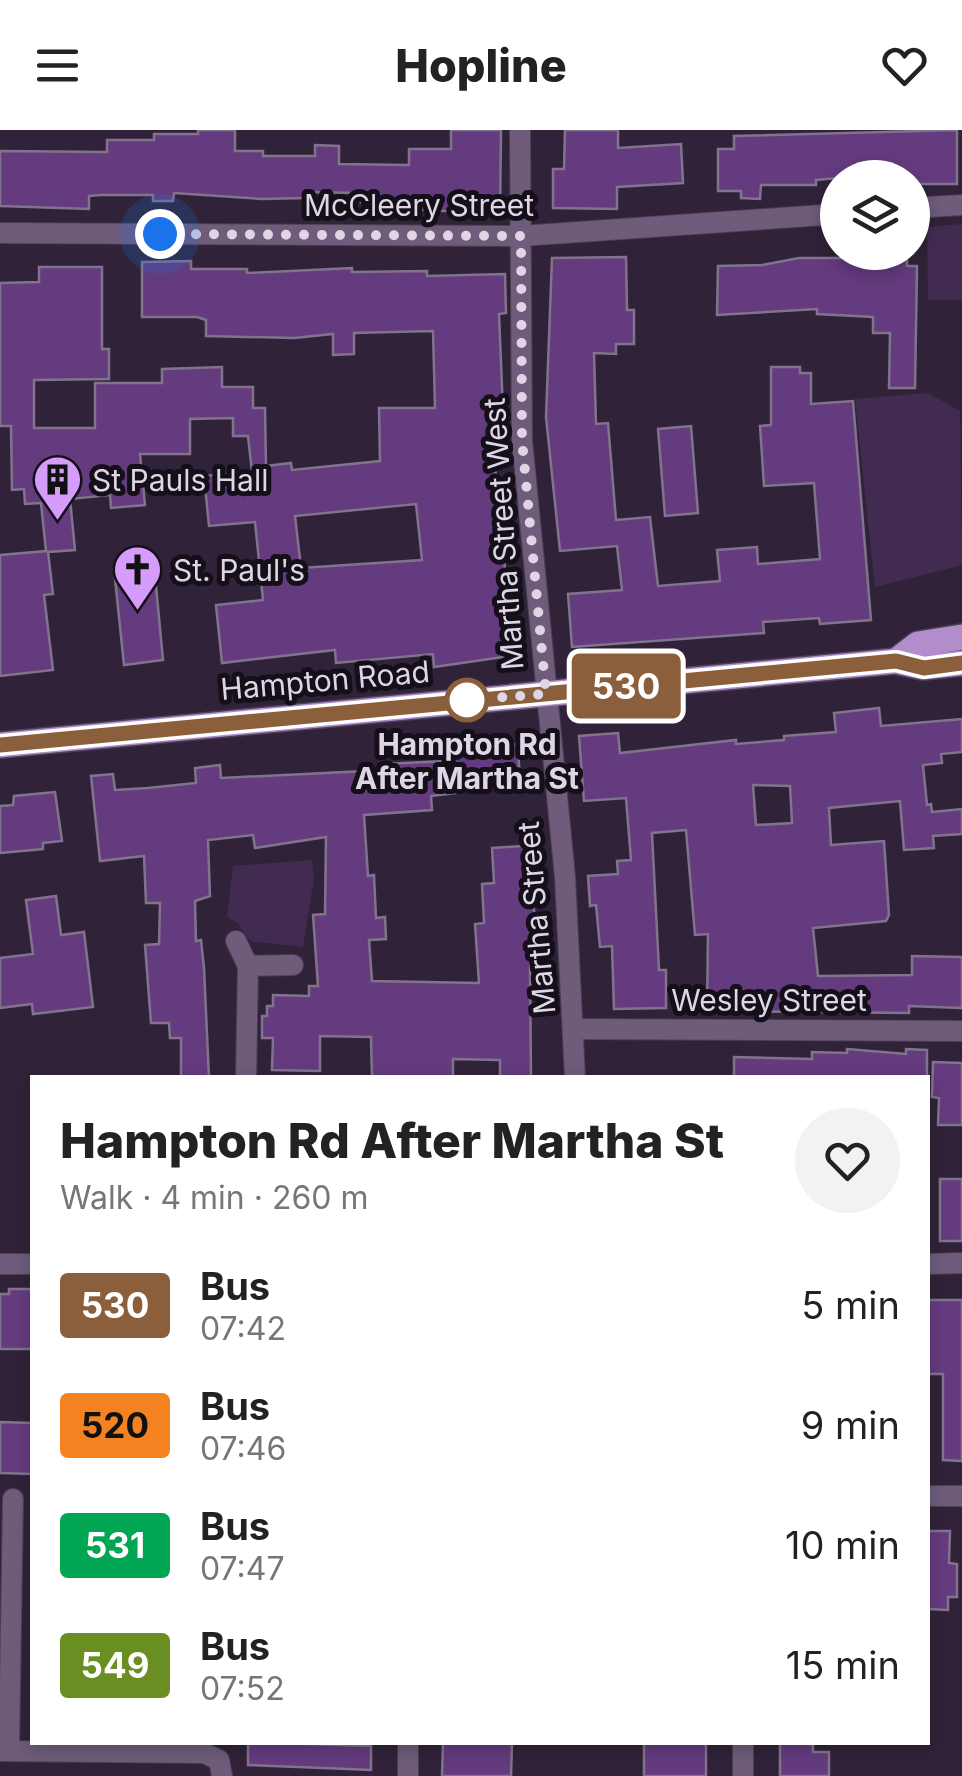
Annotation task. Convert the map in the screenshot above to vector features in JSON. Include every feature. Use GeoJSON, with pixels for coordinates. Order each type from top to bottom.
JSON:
{"type":"FeatureCollection","features":[{"type":"Feature","properties":{"kind":"main road","name":"Hampton Road"},"geometry":{"type":"LineString","coordinates":[[896,661],[918,644],[962,637]]}},
{"type":"Feature","properties":{"kind":"main road","name":"Hampton Road"},"geometry":{"type":"LineString","coordinates":[[0,746],[896,661],[924,668],[962,664]]}},
{"type":"Feature","properties":{"kind":"street","name":"Martha Street West"},"geometry":{"type":"LineString","coordinates":[[520,130],[522,440],[546,694]]}},
{"type":"Feature","properties":{"kind":"street"},"geometry":{"type":"LineString","coordinates":[[930,207],[962,205]]}},
{"type":"Feature","properties":{"kind":"street","name":"McCleery Street"},"geometry":{"type":"LineString","coordinates":[[0,233],[521,236],[820,215]]}},
{"type":"Feature","properties":{"kind":"street","name":"Martha Street"},"geometry":{"type":"LineString","coordinates":[[546,694],[576,1030],[574,1075]]}},
{"type":"Feature","properties":{"kind":"street"},"geometry":{"type":"LineString","coordinates":[[236,941],[248,966],[246,1075]]}},
{"type":"Feature","properties":{"kind":"street"},"geometry":{"type":"LineString","coordinates":[[248,966],[293,966]]}},
{"type":"Feature","properties":{"kind":"street","name":"Wesley Street"},"geometry":{"type":"LineString","coordinates":[[576,1030],[962,1031]]}},
{"type":"Feature","properties":{"kind":"street"},"geometry":{"type":"LineString","coordinates":[[0,1264],[30,1264]]}},
{"type":"Feature","properties":{"kind":"street"},"geometry":{"type":"LineString","coordinates":[[930,1264],[962,1264]]}},
{"type":"Feature","properties":{"kind":"street"},"geometry":{"type":"LineString","coordinates":[[930,1496],[962,1496]]}},
{"type":"Feature","properties":{"kind":"street"},"geometry":{"type":"LineString","coordinates":[[15,1499],[4,1751],[204,1753],[219,1760],[222,1776]]}},
{"type":"Feature","properties":{"kind":"street"},"geometry":{"type":"LineString","coordinates":[[408,1745],[408,1776]]}},
{"type":"Feature","properties":{"kind":"street"},"geometry":{"type":"LineString","coordinates":[[743,1745],[743,1776]]}},
{"type":"Feature","properties":{"kind":"shaded area"},"geometry":{"type":"Polygon","coordinates":[[[962,224],[962,300],[928,300],[930,227],[962,224]]]}},
{"type":"Feature","properties":{"kind":"shaded area"},"geometry":{"type":"Polygon","coordinates":[[[928,393],[960,411],[962,565],[875,587],[855,399],[928,393]]]}},
{"type":"Feature","properties":{"kind":"shaded area"},"geometry":{"type":"Polygon","coordinates":[[[312,860],[314,878],[303,947],[250,941],[238,923],[227,917],[233,866],[312,860]]]}},
{"type":"Feature","properties":{"kind":"building"},"geometry":{"type":"Polygon","coordinates":[[[198,130],[235,130],[235,151],[263,151],[263,156],[315,156],[315,145],[339,146],[339,164],[409,165],[409,149],[451,149],[451,130],[501,130],[500,214],[408,209],[409,202],[361,202],[361,193],[306,192],[306,198],[262,199],[174,193],[173,201],[153,201],[153,195],[101,195],[89,196],[89,209],[0,206],[0,151],[107,152],[107,140],[154,140],[154,134],[198,134],[198,130]]]}},
{"type":"Feature","properties":{"kind":"building"},"geometry":{"type":"Polygon","coordinates":[[[565,130],[618,130],[618,148],[681,144],[683,183],[617,187],[617,209],[553,208],[553,169],[564,169],[565,130]]]}},
{"type":"Feature","properties":{"kind":"building"},"geometry":{"type":"Polygon","coordinates":[[[957,130],[957,184],[930,184],[930,160],[820,160],[820,180],[816,185],[761,185],[760,199],[741,198],[741,191],[718,191],[718,149],[734,149],[734,136],[957,130]]]}},
{"type":"Feature","properties":{"kind":"building"},"geometry":{"type":"Polygon","coordinates":[[[626,257],[627,310],[634,310],[634,344],[616,344],[616,354],[594,353],[596,424],[608,423],[616,520],[650,517],[658,586],[720,581],[717,550],[757,547],[758,564],[820,559],[814,483],[764,486],[760,426],[771,425],[771,367],[800,367],[800,373],[811,373],[811,404],[853,401],[871,620],[820,624],[819,618],[763,622],[764,633],[572,647],[568,594],[622,590],[617,546],[560,551],[546,417],[552,258],[626,257]]]}},
{"type":"Feature","properties":{"kind":"building"},"geometry":{"type":"Polygon","coordinates":[[[820,258],[820,270],[917,270],[915,388],[889,388],[890,333],[873,333],[873,317],[817,314],[817,309],[717,315],[718,266],[762,265],[820,258]]]}},
{"type":"Feature","properties":{"kind":"building"},"geometry":{"type":"Polygon","coordinates":[[[191,261],[191,269],[247,269],[247,273],[352,268],[352,272],[427,271],[427,276],[505,274],[506,313],[499,314],[504,435],[492,435],[508,600],[513,599],[517,641],[509,641],[510,656],[434,667],[433,654],[336,663],[335,650],[222,663],[216,605],[263,600],[255,522],[209,526],[204,476],[252,472],[248,436],[233,436],[233,418],[190,419],[190,454],[140,454],[145,505],[111,508],[110,495],[70,499],[75,550],[48,552],[53,594],[44,595],[53,670],[0,676],[0,555],[46,551],[41,503],[25,504],[24,489],[12,490],[11,426],[0,426],[0,283],[39,282],[39,267],[102,267],[102,349],[109,349],[109,379],[34,380],[34,428],[95,428],[95,383],[162,383],[162,369],[222,367],[222,387],[253,387],[253,408],[265,408],[266,466],[291,463],[292,470],[380,461],[379,408],[435,408],[433,331],[354,333],[354,354],[333,355],[333,334],[294,338],[206,336],[206,320],[197,317],[142,317],[142,262],[191,261]],[[416,504],[295,516],[301,568],[422,560],[416,504]]]}},
{"type":"Feature","properties":{"kind":"building"},"geometry":{"type":"Polygon","coordinates":[[[691,426],[698,513],[665,516],[658,429],[691,426]]]}},
{"type":"Feature","properties":{"kind":"building","name":"St. Paul's"},"geometry":{"type":"Polygon","coordinates":[[[154,565],[163,660],[124,665],[114,569],[154,565]]]}},
{"type":"Feature","properties":{"kind":"building"},"geometry":{"type":"Polygon","coordinates":[[[879,708],[881,726],[962,719],[962,752],[941,754],[942,763],[923,765],[927,805],[931,804],[932,812],[962,809],[962,834],[933,836],[934,848],[904,850],[900,801],[829,808],[831,845],[884,841],[889,915],[886,921],[813,928],[818,976],[912,975],[912,956],[962,957],[962,1008],[909,1006],[909,1013],[707,1011],[708,934],[695,935],[686,830],[652,833],[659,970],[666,970],[666,1008],[614,1009],[612,946],[600,947],[596,905],[590,906],[588,876],[618,874],[617,861],[631,860],[626,798],[584,801],[579,736],[618,733],[620,753],[736,740],[736,744],[784,740],[784,736],[836,732],[834,713],[879,708]],[[753,785],[756,825],[792,823],[790,786],[753,785]]]}},
{"type":"Feature","properties":{"kind":"building"},"geometry":{"type":"Polygon","coordinates":[[[518,744],[520,785],[431,796],[432,810],[364,815],[368,876],[374,875],[376,918],[385,917],[386,939],[369,940],[372,981],[479,983],[475,924],[484,923],[482,884],[494,883],[492,848],[536,845],[538,872],[529,872],[540,955],[532,956],[530,968],[531,1075],[500,1075],[500,1060],[453,1059],[453,1075],[372,1075],[371,1037],[320,1036],[320,1071],[272,1070],[273,1038],[262,1038],[262,1016],[267,1016],[267,1006],[273,1006],[273,995],[309,996],[309,986],[318,986],[313,915],[325,914],[326,837],[255,848],[253,835],[208,840],[210,896],[195,901],[196,941],[201,940],[204,968],[209,1075],[181,1075],[181,1038],[170,1038],[169,1023],[151,1023],[145,945],[159,944],[160,903],[146,903],[144,856],[100,861],[91,776],[113,774],[115,790],[196,783],[195,768],[220,765],[221,778],[385,770],[385,764],[445,761],[444,746],[518,744]]]}},
{"type":"Feature","properties":{"kind":"building"},"geometry":{"type":"Polygon","coordinates":[[[55,792],[62,841],[43,843],[43,849],[0,853],[0,806],[13,805],[14,796],[55,792]]]}},
{"type":"Feature","properties":{"kind":"building"},"geometry":{"type":"Polygon","coordinates":[[[56,896],[61,935],[84,932],[93,1007],[33,1014],[32,1004],[0,1008],[0,958],[33,954],[26,900],[56,896]]]}},
{"type":"Feature","properties":{"kind":"building"},"geometry":{"type":"Polygon","coordinates":[[[847,1049],[906,1054],[906,1049],[927,1050],[927,1075],[734,1075],[734,1057],[812,1059],[812,1052],[847,1053],[847,1049]]]}},
{"type":"Feature","properties":{"kind":"building"},"geometry":{"type":"Polygon","coordinates":[[[933,1062],[962,1063],[962,1125],[938,1125],[939,1098],[932,1097],[933,1062]]]}},
{"type":"Feature","properties":{"kind":"building"},"geometry":{"type":"Polygon","coordinates":[[[940,1179],[962,1179],[962,1241],[940,1241],[940,1179]]]}},
{"type":"Feature","properties":{"kind":"building"},"geometry":{"type":"Polygon","coordinates":[[[9,1289],[30,1289],[30,1349],[0,1349],[0,1294],[9,1294],[9,1289]]]}},
{"type":"Feature","properties":{"kind":"building"},"geometry":{"type":"Polygon","coordinates":[[[930,1300],[962,1300],[962,1461],[943,1460],[943,1374],[930,1374],[930,1300]]]}},
{"type":"Feature","properties":{"kind":"building"},"geometry":{"type":"Polygon","coordinates":[[[0,1422],[30,1423],[30,1474],[0,1473],[0,1422]]]}},
{"type":"Feature","properties":{"kind":"building"},"geometry":{"type":"Polygon","coordinates":[[[930,1531],[950,1531],[949,1563],[957,1564],[957,1597],[948,1597],[948,1610],[930,1609],[930,1531]]]}},
{"type":"Feature","properties":{"kind":"building"},"geometry":{"type":"Polygon","coordinates":[[[248,1745],[371,1746],[371,1770],[248,1765],[248,1745]]]}},
{"type":"Feature","properties":{"kind":"building"},"geometry":{"type":"Polygon","coordinates":[[[443,1745],[512,1745],[511,1776],[442,1776],[443,1745]]]}},
{"type":"Feature","properties":{"kind":"building"},"geometry":{"type":"Polygon","coordinates":[[[644,1745],[706,1745],[706,1776],[644,1776],[644,1745]]]}},
{"type":"Feature","properties":{"kind":"building"},"geometry":{"type":"Polygon","coordinates":[[[780,1745],[813,1745],[813,1752],[829,1752],[829,1776],[780,1776],[780,1745]]]}},
{"type":"Feature","properties":{"kind":"bus line","name":"530"},"geometry":{"type":"LineString","coordinates":[[0,745],[896,661],[924,668],[962,663]]}},
{"type":"Feature","properties":{"kind":"place","name":"St Pauls Hall"},"geometry":{"type":"Point","coordinates":[57,522]}},
{"type":"Feature","properties":{"kind":"place","name":"St. Paul's"},"geometry":{"type":"Point","coordinates":[138,612]}},
{"type":"Feature","properties":{"kind":"place","name":"Hampton Rd After Martha St"},"geometry":{"type":"Point","coordinates":[467,700]}},
{"type":"Feature","properties":{"kind":"route"},"geometry":{"type":"LineString","coordinates":[[160,234],[521,236],[522,440],[546,694],[467,700]]}}]}
